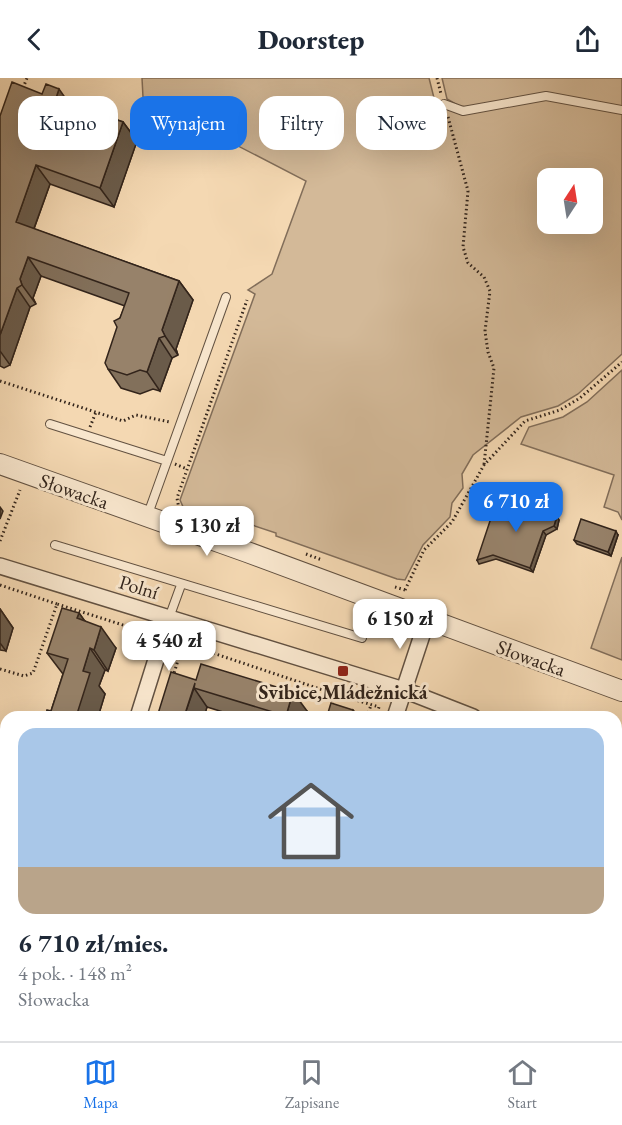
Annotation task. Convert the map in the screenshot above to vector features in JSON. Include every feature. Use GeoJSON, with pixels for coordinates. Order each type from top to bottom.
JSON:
{"type":"FeatureCollection","features":[{"type":"Feature","properties":{"kind":"street","name":"Słowacka"},"geometry":{"type":"LineString","coordinates":[[0,464],[622,691]]}},
{"type":"Feature","properties":{"kind":"street","name":"Polní"},"geometry":{"type":"LineString","coordinates":[[0,566],[404,690],[458,711]]}},
{"type":"Feature","properties":{"kind":"street"},"geometry":{"type":"LineString","coordinates":[[140,711],[169,618]]}},
{"type":"Feature","properties":{"kind":"street"},"geometry":{"type":"LineString","coordinates":[[397,711],[427,620]]}},
{"type":"Feature","properties":{"kind":"lane"},"geometry":{"type":"LineString","coordinates":[[447,105],[463,111],[546,96],[622,110]]}},
{"type":"Feature","properties":{"kind":"lane"},"geometry":{"type":"LineString","coordinates":[[147,516],[225,297]]}},
{"type":"Feature","properties":{"kind":"lane"},"geometry":{"type":"LineString","coordinates":[[50,424],[167,461]]}},
{"type":"Feature","properties":{"kind":"lane"},"geometry":{"type":"LineString","coordinates":[[55,545],[362,638]]}},
{"type":"Feature","properties":{"kind":"lane"},"geometry":{"type":"LineString","coordinates":[[169,618],[181,585]]}},
{"type":"Feature","properties":{"kind":"path"},"geometry":{"type":"LineString","coordinates":[[19,96],[27,78]]}},
{"type":"Feature","properties":{"kind":"path"},"geometry":{"type":"LineString","coordinates":[[437,78],[442,96]]}},
{"type":"Feature","properties":{"kind":"path"},"geometry":{"type":"LineString","coordinates":[[447,115],[468,191],[463,248],[468,263],[484,277],[490,291],[485,331],[488,352],[494,368],[483,465]]}},
{"type":"Feature","properties":{"kind":"path"},"geometry":{"type":"LineString","coordinates":[[183,514],[178,507],[177,498],[248,300]]}},
{"type":"Feature","properties":{"kind":"path"},"geometry":{"type":"LineString","coordinates":[[398,608],[424,550],[452,522],[483,465],[525,421],[560,410],[580,398],[622,362]]}},
{"type":"Feature","properties":{"kind":"path"},"geometry":{"type":"LineString","coordinates":[[0,381],[123,421],[136,415],[180,424]]}},
{"type":"Feature","properties":{"kind":"path"},"geometry":{"type":"LineString","coordinates":[[87,435],[96,412]]}},
{"type":"Feature","properties":{"kind":"path"},"geometry":{"type":"LineString","coordinates":[[0,541],[19,494]]}},
{"type":"Feature","properties":{"kind":"path"},"geometry":{"type":"LineString","coordinates":[[304,553],[324,561]]}},
{"type":"Feature","properties":{"kind":"path"},"geometry":{"type":"LineString","coordinates":[[0,585],[145,632],[148,638]]}},
{"type":"Feature","properties":{"kind":"path"},"geometry":{"type":"LineString","coordinates":[[394,587],[405,590]]}},
{"type":"Feature","properties":{"kind":"path"},"geometry":{"type":"LineString","coordinates":[[0,669],[24,675],[33,673],[57,604]]}},
{"type":"Feature","properties":{"kind":"path"},"geometry":{"type":"LineString","coordinates":[[170,685],[183,643],[379,707],[378,711]]}},
{"type":"Feature","properties":{"kind":"path"},"geometry":{"type":"LineString","coordinates":[[330,709],[335,694]]}},
{"type":"Feature","properties":{"kind":"path"},"geometry":{"type":"LineString","coordinates":[[369,711],[371,705]]}},
{"type":"Feature","properties":{"kind":"shaded area"},"geometry":{"type":"Polygon","coordinates":[[[142,78],[429,78],[434,96],[356,96],[356,150],[447,150],[447,108],[459,106],[447,99],[442,78],[622,78],[622,354],[578,394],[558,406],[521,417],[473,455],[462,474],[463,488],[452,503],[450,517],[423,545],[405,580],[276,536],[276,533],[252,525],[250,531],[191,516],[184,509],[180,500],[255,294],[248,290],[272,274],[306,181],[246,150],[247,96],[143,96],[142,78]]]}},
{"type":"Feature","properties":{"kind":"shaded area"},"geometry":{"type":"Polygon","coordinates":[[[622,370],[622,520],[618,512],[604,507],[614,475],[521,444],[529,427],[563,417],[587,402],[622,370]]]}},
{"type":"Feature","properties":{"kind":"shaded area"},"geometry":{"type":"Polygon","coordinates":[[[622,557],[622,660],[591,648],[622,557]]]}},
{"type":"Feature","properties":{"kind":"building"},"geometry":{"type":"Polygon","coordinates":[[[12,82],[42,94],[46,84],[59,89],[57,96],[18,96],[18,150],[113,150],[100,188],[36,165],[16,222],[179,281],[162,330],[165,336],[159,338],[147,372],[140,370],[127,375],[108,369],[105,363],[117,327],[114,321],[120,318],[129,293],[28,257],[20,279],[22,285],[17,288],[0,335],[0,116],[12,82]]]}},
{"type":"Feature","properties":{"kind":"building"},"geometry":{"type":"Polygon","coordinates":[[[118,120],[123,122],[118,136],[118,120]]]}},
{"type":"Feature","properties":{"kind":"building"},"geometry":{"type":"Polygon","coordinates":[[[497,500],[534,513],[544,508],[551,509],[557,516],[554,526],[543,531],[530,568],[493,555],[477,560],[497,500]]]}},
{"type":"Feature","properties":{"kind":"building"},"geometry":{"type":"Polygon","coordinates":[[[581,519],[616,531],[608,552],[574,540],[581,519]]]}},
{"type":"Feature","properties":{"kind":"building"},"geometry":{"type":"Polygon","coordinates":[[[62,608],[79,613],[77,618],[101,627],[94,650],[90,648],[83,671],[90,673],[78,711],[51,711],[68,659],[47,653],[62,608]]]}},
{"type":"Feature","properties":{"kind":"building"},"geometry":{"type":"Polygon","coordinates":[[[201,664],[293,692],[287,711],[270,711],[194,688],[195,683],[186,711],[159,711],[171,672],[196,680],[201,664]]]}},
{"type":"Feature","properties":{"kind":"building"},"geometry":{"type":"Polygon","coordinates":[[[331,703],[353,710],[353,711],[329,711],[331,703]]]}},
{"type":"Feature","properties":{"kind":"place","name":"Svibice,Mládežnická"},"geometry":{"type":"Point","coordinates":[343,671]}}]}
